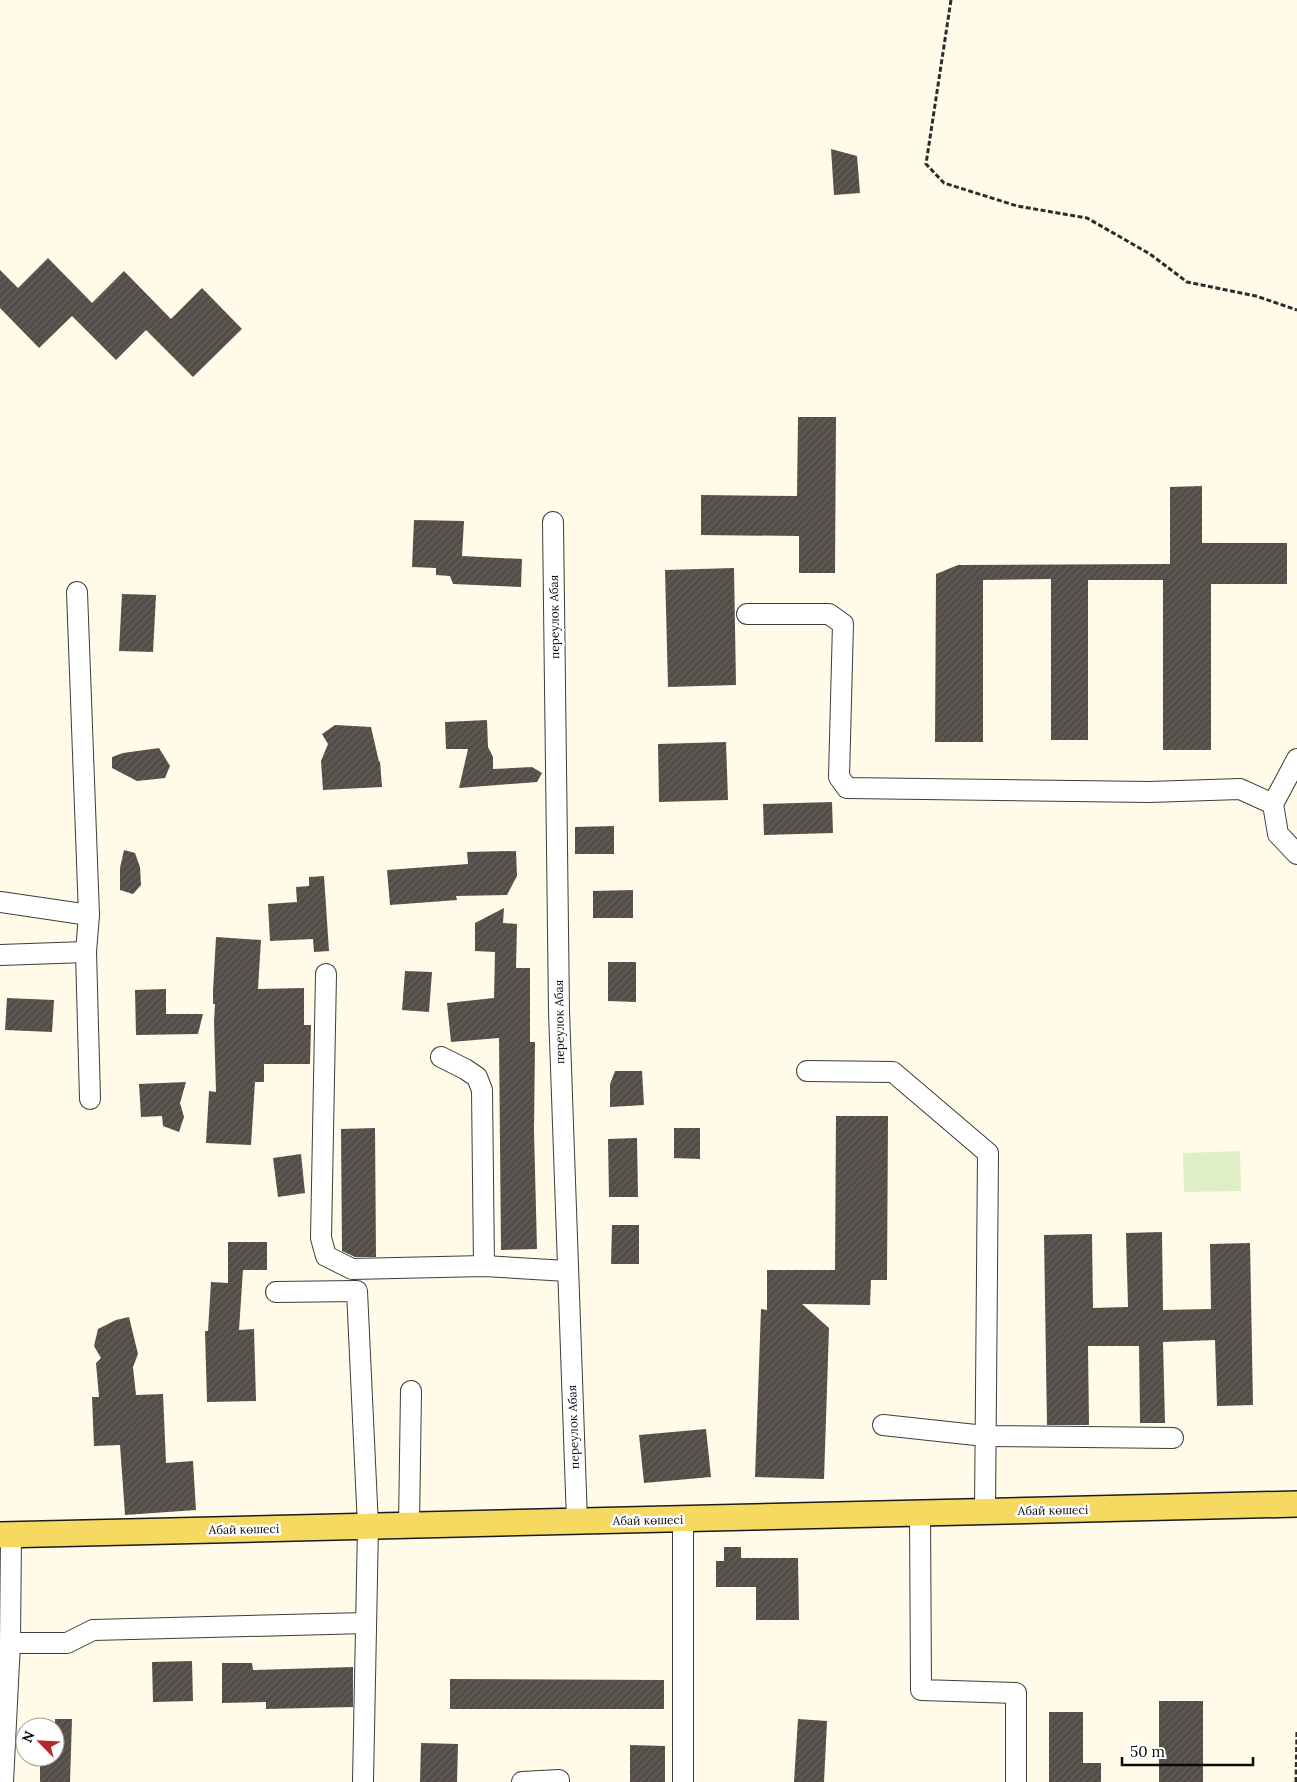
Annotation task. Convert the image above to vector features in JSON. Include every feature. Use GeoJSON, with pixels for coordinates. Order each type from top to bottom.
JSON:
{"type":"FeatureCollection","features":[{"type":"Feature","properties":{"kind":"main road","name":"Абай көшесі"},"geometry":{"type":"LineString","coordinates":[[6,1535],[1297,1504]]}},
{"type":"Feature","properties":{"kind":"street","name":"переулок Абая"},"geometry":{"type":"LineString","coordinates":[[553,522],[559,1011],[577,1521]]}},
{"type":"Feature","properties":{"kind":"street"},"geometry":{"type":"LineString","coordinates":[[77,592],[89,915],[86,952],[90,1099]]}},
{"type":"Feature","properties":{"kind":"street"},"geometry":{"type":"LineString","coordinates":[[747,614],[829,614],[843,624],[839,777],[847,788],[1149,792],[1240,789],[1273,804]]}},
{"type":"Feature","properties":{"kind":"street"},"geometry":{"type":"LineString","coordinates":[[1297,759],[1273,804],[1278,834],[1297,854]]}},
{"type":"Feature","properties":{"kind":"street"},"geometry":{"type":"LineString","coordinates":[[0,902],[89,915]]}},
{"type":"Feature","properties":{"kind":"street"},"geometry":{"type":"LineString","coordinates":[[0,955],[86,952]]}},
{"type":"Feature","properties":{"kind":"street"},"geometry":{"type":"LineString","coordinates":[[326,974],[321,1238],[326,1256],[352,1269],[484,1266],[567,1271]]}},
{"type":"Feature","properties":{"kind":"street"},"geometry":{"type":"LineString","coordinates":[[442,1057],[477,1077],[482,1090],[484,1266]]}},
{"type":"Feature","properties":{"kind":"street"},"geometry":{"type":"LineString","coordinates":[[807,1071],[893,1072],[988,1153],[986,1511]]}},
{"type":"Feature","properties":{"kind":"street"},"geometry":{"type":"LineString","coordinates":[[276,1292],[357,1291],[368,1526],[363,1782]]}},
{"type":"Feature","properties":{"kind":"street"},"geometry":{"type":"LineString","coordinates":[[409,1525],[411,1391]]}},
{"type":"Feature","properties":{"kind":"street"},"geometry":{"type":"LineString","coordinates":[[883,1425],[985,1436],[1173,1438]]}},
{"type":"Feature","properties":{"kind":"street"},"geometry":{"type":"LineString","coordinates":[[920,1513],[921,1690],[1016,1692],[1016,1782]]}},
{"type":"Feature","properties":{"kind":"street"},"geometry":{"type":"LineString","coordinates":[[683,1519],[684,1782]]}},
{"type":"Feature","properties":{"kind":"street"},"geometry":{"type":"LineString","coordinates":[[3,1782],[10,1643],[6,1535]]}},
{"type":"Feature","properties":{"kind":"street"},"geometry":{"type":"LineString","coordinates":[[10,1643],[68,1643],[93,1630],[366,1623]]}},
{"type":"Feature","properties":{"kind":"street"},"geometry":{"type":"LineString","coordinates":[[522,1782],[559,1780]]}},
{"type":"Feature","properties":{"kind":"path"},"geometry":{"type":"LineString","coordinates":[[951,0],[926,164],[944,183],[1017,206],[1087,218],[1150,254],[1188,282],[1256,296],[1297,310]]}},
{"type":"Feature","properties":{"kind":"path"},"geometry":{"type":"LineString","coordinates":[[1296,1782],[1297,1732]]}},
{"type":"Feature","properties":{"kind":"green space"},"geometry":{"type":"Polygon","coordinates":[[[1240,1151],[1241,1191],[1184,1192],[1183,1153],[1240,1151]]]}},
{"type":"Feature","properties":{"kind":"building"},"geometry":{"type":"Polygon","coordinates":[[[831,149],[857,156],[860,193],[834,195],[831,149]]]}},
{"type":"Feature","properties":{"kind":"building"},"geometry":{"type":"Polygon","coordinates":[[[48,258],[92,303],[124,271],[171,319],[202,288],[242,329],[193,377],[146,330],[116,360],[72,316],[39,348],[0,308],[0,270],[18,288],[48,258]]]}},
{"type":"Feature","properties":{"kind":"building"},"geometry":{"type":"Polygon","coordinates":[[[798,417],[836,417],[835,573],[799,573],[799,536],[701,535],[701,495],[797,496],[798,417]]]}},
{"type":"Feature","properties":{"kind":"building"},"geometry":{"type":"Polygon","coordinates":[[[1202,486],[1202,543],[1287,543],[1287,584],[1211,584],[1211,750],[1163,750],[1163,580],[1088,580],[1088,740],[1051,740],[1051,579],[983,580],[983,742],[935,742],[936,574],[958,565],[1170,564],[1170,487],[1202,486]]]}},
{"type":"Feature","properties":{"kind":"building"},"geometry":{"type":"Polygon","coordinates":[[[414,520],[464,521],[462,556],[522,559],[521,587],[453,584],[450,576],[436,575],[436,568],[412,567],[414,520]]]}},
{"type":"Feature","properties":{"kind":"building"},"geometry":{"type":"Polygon","coordinates":[[[734,568],[736,685],[668,687],[665,570],[734,568]]]}},
{"type":"Feature","properties":{"kind":"building"},"geometry":{"type":"Polygon","coordinates":[[[122,594],[156,595],[153,652],[119,651],[122,594]]]}},
{"type":"Feature","properties":{"kind":"building"},"geometry":{"type":"Polygon","coordinates":[[[487,720],[488,747],[493,757],[493,769],[532,767],[542,773],[537,782],[459,788],[468,749],[446,749],[445,722],[487,720]]]}},
{"type":"Feature","properties":{"kind":"building"},"geometry":{"type":"Polygon","coordinates":[[[335,725],[371,727],[380,761],[382,787],[323,790],[321,761],[328,744],[322,734],[335,725]]]}},
{"type":"Feature","properties":{"kind":"building"},"geometry":{"type":"Polygon","coordinates":[[[726,742],[728,800],[659,802],[658,744],[726,742]]]}},
{"type":"Feature","properties":{"kind":"building"},"geometry":{"type":"Polygon","coordinates":[[[159,748],[170,766],[165,778],[137,781],[112,768],[112,757],[123,753],[159,748]]]}},
{"type":"Feature","properties":{"kind":"building"},"geometry":{"type":"Polygon","coordinates":[[[832,802],[833,833],[764,835],[763,804],[832,802]]]}},
{"type":"Feature","properties":{"kind":"building"},"geometry":{"type":"Polygon","coordinates":[[[614,826],[614,854],[575,854],[575,827],[614,826]]]}},
{"type":"Feature","properties":{"kind":"building"},"geometry":{"type":"Polygon","coordinates":[[[124,850],[135,853],[140,867],[141,885],[133,894],[120,890],[120,868],[124,850]]]}},
{"type":"Feature","properties":{"kind":"building"},"geometry":{"type":"Polygon","coordinates":[[[516,851],[517,876],[507,895],[456,896],[457,900],[390,905],[387,870],[468,864],[467,852],[516,851]]]}},
{"type":"Feature","properties":{"kind":"building"},"geometry":{"type":"Polygon","coordinates":[[[324,876],[329,951],[314,952],[313,939],[270,941],[268,904],[297,902],[296,887],[309,886],[309,877],[324,876]]]}},
{"type":"Feature","properties":{"kind":"building"},"geometry":{"type":"Polygon","coordinates":[[[633,890],[633,918],[593,918],[593,891],[633,890]]]}},
{"type":"Feature","properties":{"kind":"building"},"geometry":{"type":"Polygon","coordinates":[[[504,908],[503,923],[517,924],[516,968],[530,968],[530,1042],[535,1042],[534,1131],[537,1249],[501,1250],[499,1038],[451,1042],[447,1003],[494,998],[495,952],[475,951],[475,923],[504,908]]]}},
{"type":"Feature","properties":{"kind":"building"},"geometry":{"type":"Polygon","coordinates":[[[216,937],[261,940],[258,989],[304,988],[304,1025],[311,1025],[310,1064],[264,1064],[264,1082],[255,1082],[251,1145],[206,1143],[209,1091],[216,1092],[215,1004],[213,1004],[213,991],[216,937]]]}},
{"type":"Feature","properties":{"kind":"building"},"geometry":{"type":"Polygon","coordinates":[[[608,962],[636,962],[636,1002],[608,1001],[608,962]]]}},
{"type":"Feature","properties":{"kind":"building"},"geometry":{"type":"Polygon","coordinates":[[[405,971],[432,972],[429,1012],[402,1010],[405,971]]]}},
{"type":"Feature","properties":{"kind":"building"},"geometry":{"type":"Polygon","coordinates":[[[166,989],[166,1014],[203,1014],[198,1034],[136,1035],[135,990],[166,989]]]}},
{"type":"Feature","properties":{"kind":"building"},"geometry":{"type":"Polygon","coordinates":[[[7,998],[54,1000],[52,1032],[5,1030],[7,998]]]}},
{"type":"Feature","properties":{"kind":"building"},"geometry":{"type":"Polygon","coordinates":[[[615,1071],[642,1071],[644,1105],[610,1107],[610,1084],[615,1071]]]}},
{"type":"Feature","properties":{"kind":"building"},"geometry":{"type":"Polygon","coordinates":[[[186,1082],[180,1103],[184,1117],[179,1132],[163,1126],[162,1116],[141,1117],[139,1084],[186,1082]]]}},
{"type":"Feature","properties":{"kind":"building"},"geometry":{"type":"Polygon","coordinates":[[[836,1116],[888,1116],[887,1280],[871,1280],[870,1305],[802,1304],[829,1328],[824,1479],[755,1477],[761,1309],[767,1310],[767,1270],[835,1270],[836,1116]]]}},
{"type":"Feature","properties":{"kind":"building"},"geometry":{"type":"Polygon","coordinates":[[[375,1128],[376,1257],[355,1257],[342,1251],[341,1129],[375,1128]]]}},
{"type":"Feature","properties":{"kind":"building"},"geometry":{"type":"Polygon","coordinates":[[[674,1128],[700,1128],[700,1159],[674,1158],[674,1128]]]}},
{"type":"Feature","properties":{"kind":"building"},"geometry":{"type":"Polygon","coordinates":[[[637,1138],[638,1197],[609,1197],[608,1139],[637,1138]]]}},
{"type":"Feature","properties":{"kind":"building"},"geometry":{"type":"Polygon","coordinates":[[[301,1154],[305,1193],[278,1197],[273,1158],[301,1154]]]}},
{"type":"Feature","properties":{"kind":"building"},"geometry":{"type":"Polygon","coordinates":[[[612,1225],[639,1225],[639,1264],[611,1264],[612,1225]]]}},
{"type":"Feature","properties":{"kind":"building"},"geometry":{"type":"Polygon","coordinates":[[[1162,1232],[1163,1310],[1211,1309],[1210,1244],[1250,1243],[1253,1405],[1217,1406],[1215,1340],[1163,1342],[1165,1423],[1140,1423],[1139,1346],[1088,1346],[1089,1425],[1047,1425],[1044,1235],[1092,1234],[1093,1308],[1128,1307],[1126,1233],[1162,1232]]]}},
{"type":"Feature","properties":{"kind":"building"},"geometry":{"type":"Polygon","coordinates":[[[228,1242],[267,1242],[267,1270],[243,1270],[239,1330],[254,1329],[256,1401],[207,1402],[205,1331],[208,1331],[211,1282],[228,1283],[228,1242]]]}},
{"type":"Feature","properties":{"kind":"building"},"geometry":{"type":"Polygon","coordinates":[[[129,1317],[138,1354],[133,1367],[136,1395],[163,1394],[166,1463],[193,1461],[196,1510],[125,1515],[120,1445],[94,1446],[92,1397],[99,1397],[96,1363],[101,1358],[94,1346],[98,1329],[116,1320],[129,1317]]]}},
{"type":"Feature","properties":{"kind":"building"},"geometry":{"type":"Polygon","coordinates":[[[706,1429],[711,1477],[644,1483],[639,1435],[706,1429]]]}},
{"type":"Feature","properties":{"kind":"building"},"geometry":{"type":"Polygon","coordinates":[[[724,1547],[741,1547],[741,1558],[798,1558],[799,1620],[756,1620],[756,1587],[716,1587],[716,1561],[724,1561],[724,1547]]]}},
{"type":"Feature","properties":{"kind":"building"},"geometry":{"type":"Polygon","coordinates":[[[192,1661],[193,1701],[153,1702],[152,1662],[192,1661]]]}},
{"type":"Feature","properties":{"kind":"building"},"geometry":{"type":"Polygon","coordinates":[[[222,1663],[252,1663],[253,1670],[353,1667],[353,1707],[266,1709],[266,1702],[222,1703],[222,1663]]]}},
{"type":"Feature","properties":{"kind":"building"},"geometry":{"type":"Polygon","coordinates":[[[450,1679],[664,1680],[664,1709],[450,1709],[450,1679]]]}},
{"type":"Feature","properties":{"kind":"building"},"geometry":{"type":"Polygon","coordinates":[[[1159,1701],[1203,1701],[1203,1782],[1159,1782],[1159,1701]]]}},
{"type":"Feature","properties":{"kind":"building"},"geometry":{"type":"Polygon","coordinates":[[[1049,1712],[1083,1712],[1083,1763],[1101,1763],[1101,1782],[1049,1782],[1049,1712]]]}},
{"type":"Feature","properties":{"kind":"building"},"geometry":{"type":"Polygon","coordinates":[[[65,1719],[72,1719],[70,1782],[40,1782],[40,1767],[65,1767],[65,1719]]]}},
{"type":"Feature","properties":{"kind":"building"},"geometry":{"type":"Polygon","coordinates":[[[798,1719],[827,1721],[824,1782],[794,1782],[798,1719]]]}},
{"type":"Feature","properties":{"kind":"building"},"geometry":{"type":"Polygon","coordinates":[[[421,1743],[458,1744],[457,1782],[420,1782],[421,1743]]]}},
{"type":"Feature","properties":{"kind":"building"},"geometry":{"type":"Polygon","coordinates":[[[630,1745],[665,1746],[665,1782],[630,1782],[630,1745]]]}}]}
